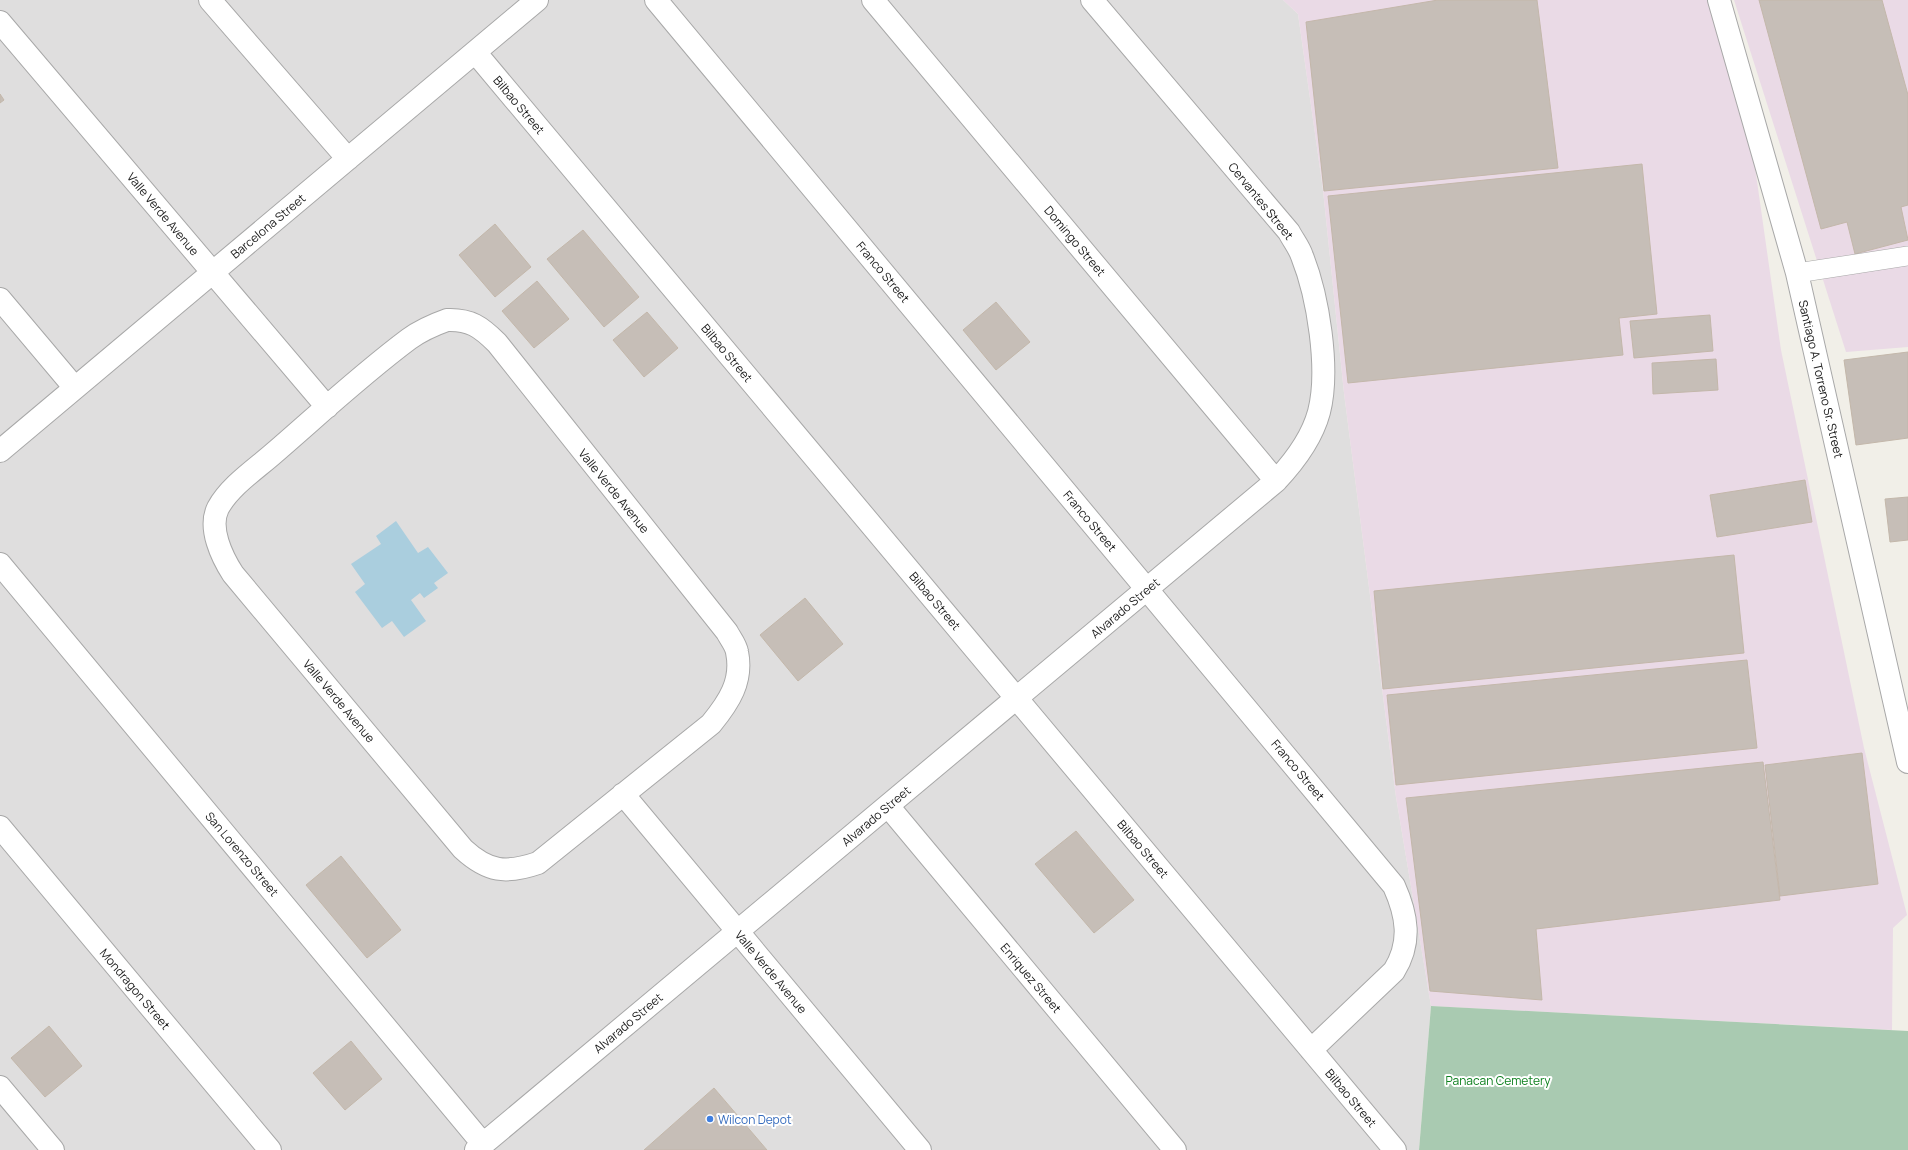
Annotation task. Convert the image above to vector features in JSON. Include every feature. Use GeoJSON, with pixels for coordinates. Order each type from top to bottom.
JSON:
{"type":"FeatureCollection","features":[{"type":"Feature","properties":{"kind":"street"},"geometry":{"type":"LineString","coordinates":[[210,0],[348,159]]}},
{"type":"Feature","properties":{"kind":"street","name":"Barcelona Street"},"geometry":{"type":"LineString","coordinates":[[0,451],[537,0]]}},
{"type":"Feature","properties":{"kind":"street","name":"Franco Street"},"geometry":{"type":"LineString","coordinates":[[656,0],[1394,886],[1400,899],[1405,917],[1405,946],[1401,960],[1394,971],[1311,1050]]}},
{"type":"Feature","properties":{"kind":"street","name":"Domingo Street"},"geometry":{"type":"LineString","coordinates":[[873,0],[1276,481]]}},
{"type":"Feature","properties":{"kind":"street","name":"Cervantes Street"},"geometry":{"type":"LineString","coordinates":[[1092,0],[1289,232],[1302,254],[1313,287],[1321,334],[1322,377],[1319,412],[1308,439],[1294,462],[1276,481]]}},
{"type":"Feature","properties":{"kind":"street","name":"Santiago A. Torreno Sr. Street"},"geometry":{"type":"LineString","coordinates":[[1718,0],[1796,273],[1908,762]]}},
{"type":"Feature","properties":{"kind":"street","name":"Valle Verde Avenue"},"geometry":{"type":"LineString","coordinates":[[0,22],[327,407]]}},
{"type":"Feature","properties":{"kind":"street","name":"Bilbao Street"},"geometry":{"type":"LineString","coordinates":[[475,52],[1395,1150]]}},
{"type":"Feature","properties":{"kind":"street"},"geometry":{"type":"LineString","coordinates":[[0,299],[75,388]]}},
{"type":"Feature","properties":{"kind":"street","name":"Valle Verde Avenue"},"geometry":{"type":"LineString","coordinates":[[446,320],[460,320],[474,324],[487,333],[727,632],[737,650],[739,671],[736,686],[727,704],[711,724],[623,794],[538,863],[524,868],[506,870],[489,867],[476,861],[458,843],[233,574],[222,557],[215,528],[218,509],[231,491],[327,407],[409,339],[428,327],[446,320]]}},
{"type":"Feature","properties":{"kind":"street","name":"Alvarado Street"},"geometry":{"type":"LineString","coordinates":[[480,1147],[1276,481]]}},
{"type":"Feature","properties":{"kind":"street","name":"San Lorenzo Street"},"geometry":{"type":"LineString","coordinates":[[0,564],[480,1147]]}},
{"type":"Feature","properties":{"kind":"street","name":"Valle Verde Avenue"},"geometry":{"type":"LineString","coordinates":[[623,794],[920,1150]]}},
{"type":"Feature","properties":{"kind":"street","name":"Enriquez Street"},"geometry":{"type":"LineString","coordinates":[[888,806],[1175,1150]]}},
{"type":"Feature","properties":{"kind":"street","name":"Mondragon Street"},"geometry":{"type":"LineString","coordinates":[[0,827],[270,1150]]}},
{"type":"Feature","properties":{"kind":"street"},"geometry":{"type":"LineString","coordinates":[[0,1087],[53,1150]]}},
{"type":"Feature","properties":{"kind":"lane"},"geometry":{"type":"LineString","coordinates":[[1796,273],[1908,256]]}},
{"type":"Feature","properties":{"kind":"shaded area"},"geometry":{"type":"Polygon","coordinates":[[[0,0],[1283,0],[1298,14],[1323,190],[1344,393],[1396,797],[1431,1006],[1419,1150],[767,1150],[714,1088],[644,1150],[0,1150],[0,0]]]}},
{"type":"Feature","properties":{"kind":"shaded area"},"geometry":{"type":"Polygon","coordinates":[[[1283,0],[1711,0],[1753,153],[1781,350],[1864,748],[1907,915],[1893,928],[1892,1030],[1431,1006],[1396,797],[1344,393],[1323,190],[1298,14],[1283,0]]]}},
{"type":"Feature","properties":{"kind":"shaded area"},"geometry":{"type":"Polygon","coordinates":[[[1734,0],[1908,0],[1908,347],[1846,352],[1734,0]]]}},
{"type":"Feature","properties":{"kind":"green space","name":"Panacan Cemetery"},"geometry":{"type":"Polygon","coordinates":[[[1431,1006],[1908,1031],[1908,1150],[1419,1150],[1431,1006]]]}},
{"type":"Feature","properties":{"kind":"water"},"geometry":{"type":"Polygon","coordinates":[[[396,521],[418,553],[428,547],[448,573],[434,583],[438,588],[424,598],[420,593],[411,600],[426,621],[404,637],[392,621],[382,628],[355,592],[365,584],[351,564],[381,544],[376,536],[396,521]]]}},
{"type":"Feature","properties":{"kind":"building"},"geometry":{"type":"Polygon","coordinates":[[[1438,0],[1537,0],[1558,168],[1324,191],[1306,22],[1438,0]]]}},
{"type":"Feature","properties":{"kind":"building"},"geometry":{"type":"Polygon","coordinates":[[[1759,0],[1882,0],[1908,95],[1908,205],[1901,207],[1908,240],[1855,254],[1847,222],[1821,229],[1759,0]]]}},
{"type":"Feature","properties":{"kind":"building"},"geometry":{"type":"Polygon","coordinates":[[[0,94],[4,100],[0,103],[0,94]]]}},
{"type":"Feature","properties":{"kind":"building"},"geometry":{"type":"Polygon","coordinates":[[[1642,164],[1657,314],[1619,318],[1623,355],[1348,383],[1328,196],[1642,164]]]}},
{"type":"Feature","properties":{"kind":"building"},"geometry":{"type":"Polygon","coordinates":[[[495,224],[531,267],[495,297],[459,255],[495,224]]]}},
{"type":"Feature","properties":{"kind":"building"},"geometry":{"type":"Polygon","coordinates":[[[583,230],[639,297],[604,327],[547,259],[583,230]]]}},
{"type":"Feature","properties":{"kind":"building"},"geometry":{"type":"Polygon","coordinates":[[[537,281],[569,319],[534,348],[502,311],[537,281]]]}},
{"type":"Feature","properties":{"kind":"building"},"geometry":{"type":"Polygon","coordinates":[[[996,302],[1030,342],[996,370],[963,330],[996,302]]]}},
{"type":"Feature","properties":{"kind":"building"},"geometry":{"type":"Polygon","coordinates":[[[647,312],[678,348],[644,377],[613,340],[647,312]]]}},
{"type":"Feature","properties":{"kind":"building"},"geometry":{"type":"Polygon","coordinates":[[[1710,315],[1713,351],[1634,358],[1630,321],[1710,315]]]}},
{"type":"Feature","properties":{"kind":"building"},"geometry":{"type":"Polygon","coordinates":[[[1908,352],[1908,438],[1856,445],[1844,360],[1908,352]]]}},
{"type":"Feature","properties":{"kind":"building"},"geometry":{"type":"Polygon","coordinates":[[[1716,359],[1718,390],[1653,394],[1652,363],[1716,359]]]}},
{"type":"Feature","properties":{"kind":"building"},"geometry":{"type":"Polygon","coordinates":[[[1805,480],[1812,522],[1717,537],[1710,495],[1805,480]]]}},
{"type":"Feature","properties":{"kind":"building"},"geometry":{"type":"Polygon","coordinates":[[[1908,497],[1908,540],[1890,542],[1885,499],[1908,497]]]}},
{"type":"Feature","properties":{"kind":"building"},"geometry":{"type":"Polygon","coordinates":[[[1734,555],[1744,653],[1383,689],[1374,591],[1734,555]]]}},
{"type":"Feature","properties":{"kind":"building"},"geometry":{"type":"Polygon","coordinates":[[[805,598],[843,644],[798,681],[760,635],[805,598]]]}},
{"type":"Feature","properties":{"kind":"building"},"geometry":{"type":"Polygon","coordinates":[[[1747,660],[1757,748],[1396,785],[1387,695],[1747,660]]]}},
{"type":"Feature","properties":{"kind":"building"},"geometry":{"type":"Polygon","coordinates":[[[1862,753],[1878,884],[1780,896],[1765,765],[1862,753]]]}},
{"type":"Feature","properties":{"kind":"building"},"geometry":{"type":"Polygon","coordinates":[[[1763,762],[1780,900],[1536,929],[1542,1000],[1430,991],[1406,798],[1763,762]]]}},
{"type":"Feature","properties":{"kind":"building"},"geometry":{"type":"Polygon","coordinates":[[[1076,831],[1134,900],[1094,933],[1035,864],[1076,831]]]}},
{"type":"Feature","properties":{"kind":"building"},"geometry":{"type":"Polygon","coordinates":[[[341,856],[401,930],[367,958],[306,885],[341,856]]]}},
{"type":"Feature","properties":{"kind":"building"},"geometry":{"type":"Polygon","coordinates":[[[49,1026],[82,1066],[45,1097],[11,1058],[49,1026]]]}},
{"type":"Feature","properties":{"kind":"building"},"geometry":{"type":"Polygon","coordinates":[[[351,1041],[382,1079],[345,1110],[313,1073],[351,1041]]]}},
{"type":"Feature","properties":{"kind":"building","name":"Wilcon Depot"},"geometry":{"type":"Polygon","coordinates":[[[714,1088],[767,1150],[644,1150],[714,1088]]]}},
{"type":"Feature","properties":{"kind":"place","name":"Wilcon Depot"},"geometry":{"type":"Point","coordinates":[710,1119]}}]}
